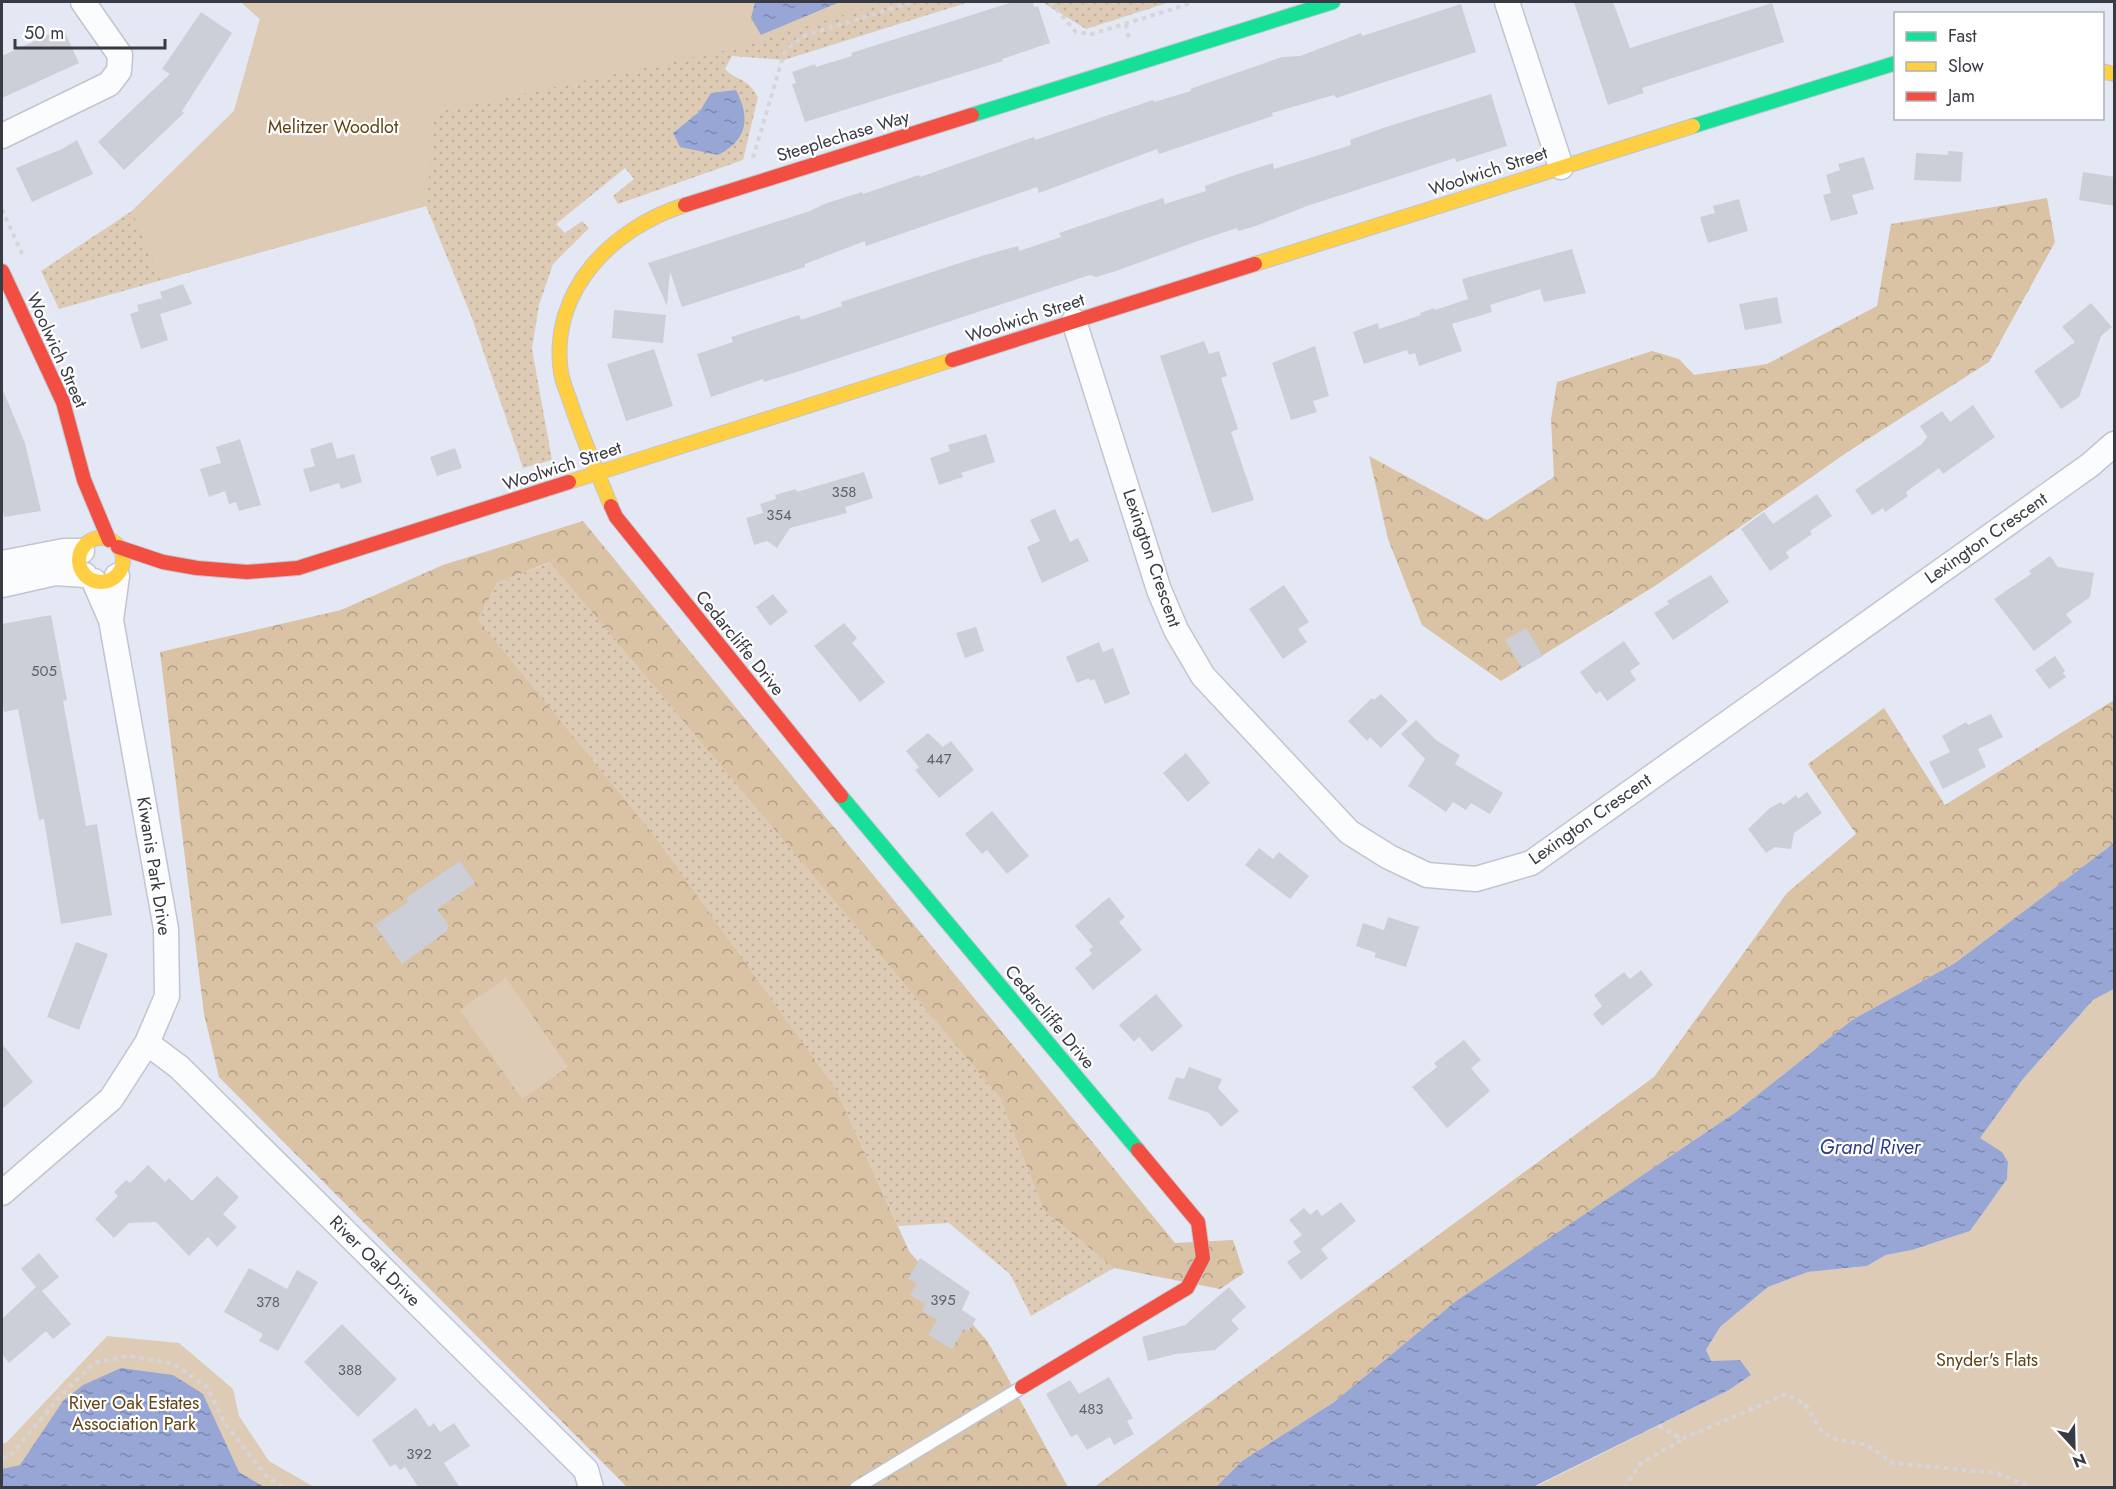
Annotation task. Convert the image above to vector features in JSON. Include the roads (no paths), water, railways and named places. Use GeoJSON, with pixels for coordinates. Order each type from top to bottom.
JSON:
{"type":"FeatureCollection","features":[{"type":"Feature","properties":{"kind":"street"},"geometry":{"type":"LineString","coordinates":[[2,136],[109,84],[119,71],[120,55],[83,2]]}},
{"type":"Feature","properties":{"kind":"street","name":"Steeplechase Way"},"geometry":{"type":"LineString","coordinates":[[596,474],[561,372],[562,333],[571,296],[598,256],[618,237],[666,211],[1333,2]]}},
{"type":"Feature","properties":{"kind":"street"},"geometry":{"type":"LineString","coordinates":[[1507,2],[1561,167]]}},
{"type":"Feature","properties":{"kind":"street","name":"Woolwich Street"},"geometry":{"type":"LineString","coordinates":[[97,566],[160,562],[224,572],[262,573],[298,568],[1894,64]]}},
{"type":"Feature","properties":{"kind":"street","name":"Woolwich Street"},"geometry":{"type":"LineString","coordinates":[[2,271],[63,402],[84,480],[123,558],[97,566]]}},
{"type":"Feature","properties":{"kind":"street","name":"Lexington Crescent"},"geometry":{"type":"LineString","coordinates":[[1074,321],[1159,590],[1176,630],[1203,676],[1349,832],[1389,857],[1427,875],[1476,879],[1531,863],[2090,465],[2115,444]]}},
{"type":"Feature","properties":{"kind":"street","name":"Cedarcliffe Drive"},"geometry":{"type":"LineString","coordinates":[[596,474],[616,517],[821,772],[1198,1222],[1203,1258],[1187,1288],[1022,1387]]}},
{"type":"Feature","properties":{"kind":"street","name":"Woolwich Street"},"geometry":{"type":"LineString","coordinates":[[84,480],[83,520],[97,566]]}},
{"type":"Feature","properties":{"kind":"street"},"geometry":{"type":"LineString","coordinates":[[97,566],[96,539],[114,544]]}},
{"type":"Feature","properties":{"kind":"street","name":"Woolwich Street"},"geometry":{"type":"LineString","coordinates":[[114,544],[136,550],[160,562]]}},
{"type":"Feature","properties":{"kind":"street"},"geometry":{"type":"LineString","coordinates":[[2,563],[64,551],[97,566]]}},
{"type":"Feature","properties":{"kind":"street"},"geometry":{"type":"LineString","coordinates":[[2,585],[97,566]]}},
{"type":"Feature","properties":{"kind":"street","name":"Kiwanis Park Drive"},"geometry":{"type":"LineString","coordinates":[[2,1193],[111,1099],[147,1043],[167,996],[166,929],[111,620],[97,566]]}},
{"type":"Feature","properties":{"kind":"street","name":"River Oak Drive"},"geometry":{"type":"LineString","coordinates":[[147,1043],[179,1066],[586,1470],[591,1488]]}},
{"type":"Feature","properties":{"kind":"lane","name":"Cedarcliffe Drive"},"geometry":{"type":"LineString","coordinates":[[856,1488],[1022,1387]]}},
{"type":"Feature","properties":{"kind":"water"},"geometry":{"type":"Polygon","coordinates":[[[755,2],[840,2],[761,35],[751,18],[755,2]]]}},
{"type":"Feature","properties":{"kind":"water"},"geometry":{"type":"Polygon","coordinates":[[[736,90],[745,119],[744,128],[735,143],[718,155],[680,147],[673,133],[700,111],[711,93],[736,90]]]}},
{"type":"Feature","properties":{"kind":"water","name":"Grand River"},"geometry":{"type":"Polygon","coordinates":[[[2114,843],[2114,989],[2093,1000],[2023,1079],[1980,1138],[2002,1152],[2008,1162],[2007,1179],[1970,1231],[1912,1250],[1886,1255],[1867,1266],[1808,1272],[1768,1287],[1720,1327],[1706,1350],[1711,1361],[1740,1360],[1751,1375],[1729,1390],[1533,1487],[1216,1487],[1242,1461],[1334,1402],[1456,1301],[1736,1112],[1852,1020],[1955,963],[2114,843]]]}},
{"type":"Feature","properties":{"kind":"water","name":"River Oak Estates Association Park"},"geometry":{"type":"Polygon","coordinates":[[[121,1368],[173,1375],[203,1394],[239,1472],[264,1487],[2,1487],[2,1469],[20,1465],[63,1401],[83,1385],[121,1368]]]}},
{"type":"Feature","properties":{"kind":"park label","name":"Melitzer Woodlot"},"geometry":{"type":"Point","coordinates":[333,127]}},
{"type":"Feature","properties":{"kind":"park label","name":"Snyder's Flats"},"geometry":{"type":"Point","coordinates":[1987,1360]}}]}
